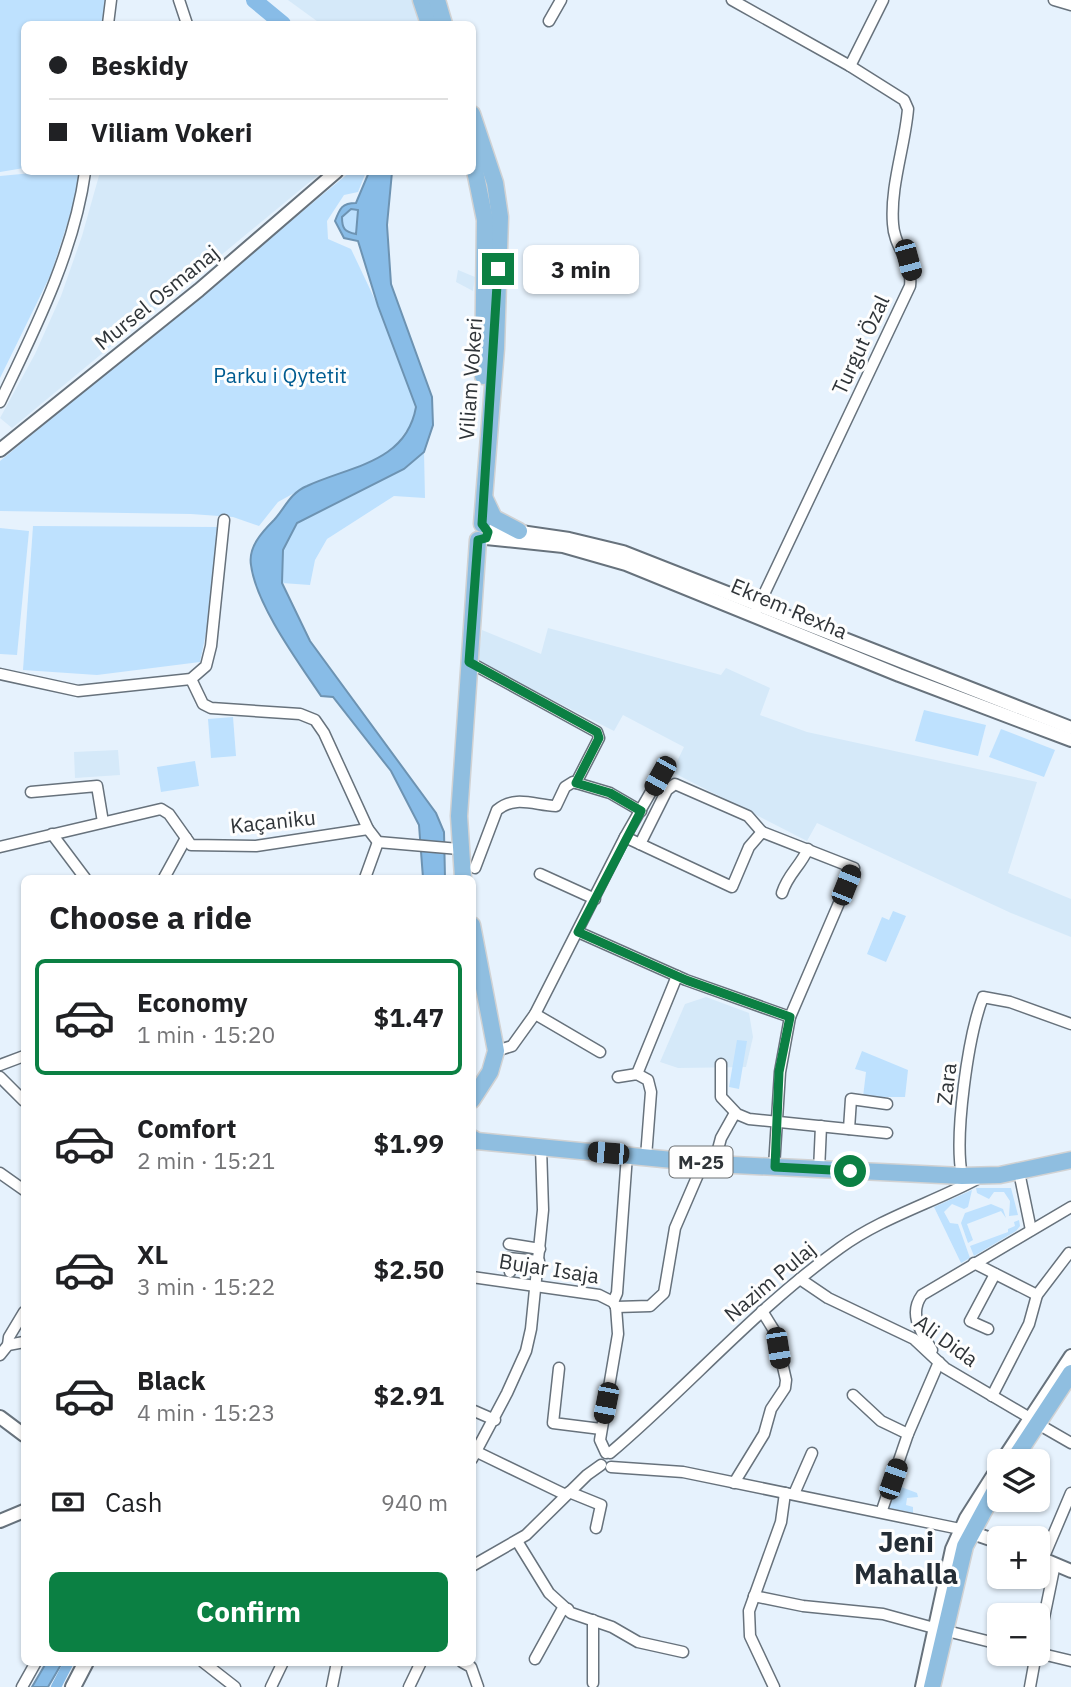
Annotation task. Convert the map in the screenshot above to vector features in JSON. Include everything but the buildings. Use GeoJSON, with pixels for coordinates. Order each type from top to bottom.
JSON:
{"type":"FeatureCollection","features":[{"type":"Feature","properties":{"kind":"main road"},"geometry":{"type":"LineString","coordinates":[[421,0],[428,21]]}},
{"type":"Feature","properties":{"kind":"main road"},"geometry":{"type":"LineString","coordinates":[[437,0],[443,21]]}},
{"type":"Feature","properties":{"kind":"main road","name":"Viliam Vokeri"},"geometry":{"type":"LineString","coordinates":[[469,873],[455,849],[496,348],[500,217],[495,183],[476,126]]}},
{"type":"Feature","properties":{"kind":"main road","name":"Viliam Vokeri"},"geometry":{"type":"LineString","coordinates":[[476,170],[483,194],[485,231],[482,531]]}},
{"type":"Feature","properties":{"kind":"main road"},"geometry":{"type":"LineString","coordinates":[[484,498],[494,518],[519,531]]}},
{"type":"Feature","properties":{"kind":"main road"},"geometry":{"type":"LineString","coordinates":[[476,946],[496,1051],[490,1072],[476,1094]]}},
{"type":"Feature","properties":{"kind":"main road","name":"M-25"},"geometry":{"type":"LineString","coordinates":[[476,1141],[819,1171],[981,1177],[1019,1172],[1071,1160]]}},
{"type":"Feature","properties":{"kind":"main road"},"geometry":{"type":"LineString","coordinates":[[1019,1449],[1034,1421],[1071,1373]]}},
{"type":"Feature","properties":{"kind":"main road"},"geometry":{"type":"LineString","coordinates":[[932,1687],[939,1629],[965,1531],[987,1503]]}},
{"type":"Feature","properties":{"kind":"main road"},"geometry":{"type":"LineString","coordinates":[[73,1687],[84,1666]]}},
{"type":"Feature","properties":{"kind":"street"},"geometry":{"type":"LineString","coordinates":[[108,21],[111,0]]}},
{"type":"Feature","properties":{"kind":"street"},"geometry":{"type":"LineString","coordinates":[[179,0],[186,21]]}},
{"type":"Feature","properties":{"kind":"street"},"geometry":{"type":"LineString","coordinates":[[549,21],[561,0]]}},
{"type":"Feature","properties":{"kind":"street","name":"Turgut Özal"},"geometry":{"type":"LineString","coordinates":[[732,0],[850,66],[904,100],[908,109],[892,215],[895,239],[911,274],[910,286],[757,609]]}},
{"type":"Feature","properties":{"kind":"street"},"geometry":{"type":"LineString","coordinates":[[850,66],[883,0]]}},
{"type":"Feature","properties":{"kind":"street"},"geometry":{"type":"LineString","coordinates":[[1054,0],[1071,5]]}},
{"type":"Feature","properties":{"kind":"street"},"geometry":{"type":"LineString","coordinates":[[0,402],[46,305],[77,211],[84,175]]}},
{"type":"Feature","properties":{"kind":"street","name":"Mursel Osmanaj"},"geometry":{"type":"LineString","coordinates":[[0,450],[199,290],[331,175]]}},
{"type":"Feature","properties":{"kind":"street"},"geometry":{"type":"LineString","coordinates":[[0,674],[78,691],[191,679],[206,666],[211,646],[224,520]]}},
{"type":"Feature","properties":{"kind":"street","name":"Ekrem Rexha"},"geometry":{"type":"LineString","coordinates":[[482,531],[599,555],[757,609],[898,676],[1071,740]]}},
{"type":"Feature","properties":{"kind":"street","name":"Ekrem Rexha"},"geometry":{"type":"LineString","coordinates":[[482,531],[519,531],[596,544],[757,609],[1071,728]]}},
{"type":"Feature","properties":{"kind":"street"},"geometry":{"type":"LineString","coordinates":[[469,662],[597,732],[599,738],[576,783]]}},
{"type":"Feature","properties":{"kind":"street"},"geometry":{"type":"LineString","coordinates":[[191,679],[203,704],[211,708],[300,714],[315,720],[324,733],[368,830],[378,842],[455,849]]}},
{"type":"Feature","properties":{"kind":"street"},"geometry":{"type":"LineString","coordinates":[[496,1051],[512,1046],[535,1014],[625,837],[660,776]]}},
{"type":"Feature","properties":{"kind":"street"},"geometry":{"type":"LineString","coordinates":[[469,873],[497,810],[515,800],[556,806],[565,787],[576,783],[610,793],[641,811]]}},
{"type":"Feature","properties":{"kind":"street"},"geometry":{"type":"LineString","coordinates":[[640,844],[667,790],[675,785],[748,816],[762,832],[853,867],[790,1017],[779,1072],[775,1167]]}},
{"type":"Feature","properties":{"kind":"street"},"geometry":{"type":"LineString","coordinates":[[31,792],[97,786],[103,822]]}},
{"type":"Feature","properties":{"kind":"street"},"geometry":{"type":"LineString","coordinates":[[0,847],[161,809],[169,814],[186,838],[166,875]]}},
{"type":"Feature","properties":{"kind":"street","name":"Kaçaniku"},"geometry":{"type":"LineString","coordinates":[[186,838],[191,845],[256,846],[368,830]]}},
{"type":"Feature","properties":{"kind":"street"},"geometry":{"type":"LineString","coordinates":[[625,837],[732,887],[749,847],[762,832]]}},
{"type":"Feature","properties":{"kind":"street"},"geometry":{"type":"LineString","coordinates":[[52,834],[83,875]]}},
{"type":"Feature","properties":{"kind":"street"},"geometry":{"type":"LineString","coordinates":[[366,875],[378,842]]}},
{"type":"Feature","properties":{"kind":"street"},"geometry":{"type":"LineString","coordinates":[[782,893],[787,875],[799,866],[808,849]]}},
{"type":"Feature","properties":{"kind":"street"},"geometry":{"type":"LineString","coordinates":[[540,874],[594,899]]}},
{"type":"Feature","properties":{"kind":"street"},"geometry":{"type":"LineString","coordinates":[[578,932],[677,976],[790,1017]]}},
{"type":"Feature","properties":{"kind":"street"},"geometry":{"type":"LineString","coordinates":[[637,1074],[677,976]]}},
{"type":"Feature","properties":{"kind":"street","name":"Zara"},"geometry":{"type":"LineString","coordinates":[[962,1176],[959,1160],[971,1044],[983,998],[1010,1002],[1071,1024]]}},
{"type":"Feature","properties":{"kind":"street"},"geometry":{"type":"LineString","coordinates":[[535,1014],[600,1052]]}},
{"type":"Feature","properties":{"kind":"street"},"geometry":{"type":"LineString","coordinates":[[0,1065],[21,1057]]}},
{"type":"Feature","properties":{"kind":"street"},"geometry":{"type":"LineString","coordinates":[[720,1064],[721,1097],[735,1113],[749,1119],[887,1133]]}},
{"type":"Feature","properties":{"kind":"street"},"geometry":{"type":"LineString","coordinates":[[618,1077],[637,1074],[648,1080],[651,1092],[646,1157]]}},
{"type":"Feature","properties":{"kind":"street"},"geometry":{"type":"LineString","coordinates":[[0,1077],[21,1098]]}},
{"type":"Feature","properties":{"kind":"street"},"geometry":{"type":"LineString","coordinates":[[849,1129],[851,1099],[887,1104]]}},
{"type":"Feature","properties":{"kind":"street"},"geometry":{"type":"LineString","coordinates":[[615,1304],[650,1306],[662,1296],[675,1228],[735,1113]]}},
{"type":"Feature","properties":{"kind":"street"},"geometry":{"type":"LineString","coordinates":[[819,1171],[821,1126]]}},
{"type":"Feature","properties":{"kind":"street"},"geometry":{"type":"LineString","coordinates":[[476,1453],[495,1420],[526,1351],[543,1210],[541,1147]]}},
{"type":"Feature","properties":{"kind":"street"},"geometry":{"type":"LineString","coordinates":[[606,1466],[600,1456],[608,1453],[600,1440],[618,1334],[615,1304],[627,1155]]}},
{"type":"Feature","properties":{"kind":"street"},"geometry":{"type":"LineString","coordinates":[[1019,1172],[1031,1230]]}},
{"type":"Feature","properties":{"kind":"street"},"geometry":{"type":"LineString","coordinates":[[0,1173],[21,1188]]}},
{"type":"Feature","properties":{"kind":"street","name":"Nazim Pulaj"},"geometry":{"type":"LineString","coordinates":[[608,1453],[762,1311],[842,1246],[883,1223],[981,1177]]}},
{"type":"Feature","properties":{"kind":"street"},"geometry":{"type":"LineString","coordinates":[[900,1331],[911,1322],[915,1304],[922,1295],[1071,1207]]}},
{"type":"Feature","properties":{"kind":"street"},"geometry":{"type":"LineString","coordinates":[[509,1244],[540,1249]]}},
{"type":"Feature","properties":{"kind":"street"},"geometry":{"type":"LineString","coordinates":[[992,1396],[1029,1324],[1037,1295],[1069,1253]]}},
{"type":"Feature","properties":{"kind":"street"},"geometry":{"type":"LineString","coordinates":[[510,1272],[508,1258],[538,1261]]}},
{"type":"Feature","properties":{"kind":"street"},"geometry":{"type":"LineString","coordinates":[[974,1263],[1037,1295]]}},
{"type":"Feature","properties":{"kind":"street"},"geometry":{"type":"LineString","coordinates":[[988,1329],[970,1321],[995,1274]]}},
{"type":"Feature","properties":{"kind":"street","name":"Bujar Isaja"},"geometry":{"type":"LineString","coordinates":[[476,1278],[536,1284],[599,1295],[615,1304]]}},
{"type":"Feature","properties":{"kind":"street","name":"Ali Dida"},"geometry":{"type":"LineString","coordinates":[[800,1279],[828,1298],[900,1331],[992,1396],[1071,1443]]}},
{"type":"Feature","properties":{"kind":"street"},"geometry":{"type":"LineString","coordinates":[[734,1483],[764,1434],[771,1409],[785,1388],[786,1380],[775,1332],[762,1311]]}},
{"type":"Feature","properties":{"kind":"street"},"geometry":{"type":"LineString","coordinates":[[882,1510],[937,1359],[915,1313]]}},
{"type":"Feature","properties":{"kind":"street"},"geometry":{"type":"LineString","coordinates":[[0,1354],[8,1345],[13,1328],[21,1316]]}},
{"type":"Feature","properties":{"kind":"street"},"geometry":{"type":"LineString","coordinates":[[8,1345],[21,1343]]}},
{"type":"Feature","properties":{"kind":"street"},"geometry":{"type":"LineString","coordinates":[[1012,1449],[1034,1421],[1071,1356]]}},
{"type":"Feature","properties":{"kind":"street"},"geometry":{"type":"LineString","coordinates":[[559,1368],[554,1423],[601,1429]]}},
{"type":"Feature","properties":{"kind":"street"},"geometry":{"type":"LineString","coordinates":[[853,1395],[881,1421],[908,1434]]}},
{"type":"Feature","properties":{"kind":"street"},"geometry":{"type":"LineString","coordinates":[[476,1412],[495,1420]]}},
{"type":"Feature","properties":{"kind":"street"},"geometry":{"type":"LineString","coordinates":[[0,1417],[21,1433]]}},
{"type":"Feature","properties":{"kind":"street"},"geometry":{"type":"LineString","coordinates":[[774,1687],[750,1636],[749,1611],[790,1493],[812,1453]]}},
{"type":"Feature","properties":{"kind":"street"},"geometry":{"type":"LineString","coordinates":[[476,1455],[601,1505],[596,1528]]}},
{"type":"Feature","properties":{"kind":"street"},"geometry":{"type":"LineString","coordinates":[[476,1564],[536,1527],[567,1493],[606,1466],[684,1472],[882,1510],[987,1538]]}},
{"type":"Feature","properties":{"kind":"street"},"geometry":{"type":"LineString","coordinates":[[965,1531],[987,1489]]}},
{"type":"Feature","properties":{"kind":"street"},"geometry":{"type":"LineString","coordinates":[[1050,1547],[1071,1493]]}},
{"type":"Feature","properties":{"kind":"street"},"geometry":{"type":"LineString","coordinates":[[0,1521],[21,1512]]}},
{"type":"Feature","properties":{"kind":"street"},"geometry":{"type":"LineString","coordinates":[[981,1513],[981,1524],[987,1531]]}},
{"type":"Feature","properties":{"kind":"street"},"geometry":{"type":"LineString","coordinates":[[517,1541],[544,1586],[571,1614],[593,1620],[638,1642],[683,1652]]}},
{"type":"Feature","properties":{"kind":"street"},"geometry":{"type":"LineString","coordinates":[[1050,1562],[1071,1572]]}},
{"type":"Feature","properties":{"kind":"street"},"geometry":{"type":"LineString","coordinates":[[754,1596],[803,1606],[883,1614],[987,1641]]}},
{"type":"Feature","properties":{"kind":"street"},"geometry":{"type":"LineString","coordinates":[[534,1659],[562,1611],[568,1609]]}},
{"type":"Feature","properties":{"kind":"street"},"geometry":{"type":"LineString","coordinates":[[593,1620],[593,1684]]}},
{"type":"Feature","properties":{"kind":"street"},"geometry":{"type":"LineString","coordinates":[[922,1687],[939,1629]]}},
{"type":"Feature","properties":{"kind":"street"},"geometry":{"type":"LineString","coordinates":[[1050,1656],[1071,1661]]}},
{"type":"Feature","properties":{"kind":"street"},"geometry":{"type":"LineString","coordinates":[[22,1687],[34,1666]]}},
{"type":"Feature","properties":{"kind":"street"},"geometry":{"type":"LineString","coordinates":[[208,1666],[235,1687]]}},
{"type":"Feature","properties":{"kind":"street"},"geometry":{"type":"LineString","coordinates":[[271,1687],[281,1666]]}},
{"type":"Feature","properties":{"kind":"street"},"geometry":{"type":"LineString","coordinates":[[332,1687],[336,1666]]}},
{"type":"Feature","properties":{"kind":"street"},"geometry":{"type":"LineString","coordinates":[[409,1687],[419,1666]]}},
{"type":"Feature","properties":{"kind":"street"},"geometry":{"type":"LineString","coordinates":[[469,1666],[478,1687]]}},
{"type":"Feature","properties":{"kind":"street"},"geometry":{"type":"LineString","coordinates":[[1032,1687],[1035,1666]]}},
{"type":"Feature","properties":{"kind":"shaded area"},"geometry":{"type":"Polygon","coordinates":[[[288,0],[413,0],[418,21],[317,21],[288,0]]]}},
{"type":"Feature","properties":{"kind":"shaded area"},"geometry":{"type":"Polygon","coordinates":[[[99,175],[318,175],[12,428],[0,418],[35,354],[61,296],[99,175]]]}},
{"type":"Feature","properties":{"kind":"shaded area"},"geometry":{"type":"Polygon","coordinates":[[[368,175],[392,175],[387,225],[391,284],[432,397],[433,425],[424,452],[404,469],[297,523],[283,550],[282,583],[310,641],[436,813],[444,832],[445,875],[423,875],[419,825],[391,771],[333,697],[321,696],[270,615],[261,598],[251,565],[257,540],[296,493],[307,486],[374,460],[388,451],[401,440],[410,426],[416,407],[378,306],[358,241],[344,238],[335,221],[342,207],[356,203],[368,175]],[[351,209],[342,217],[342,224],[344,229],[356,234],[358,210],[351,209]]]}},
{"type":"Feature","properties":{"kind":"shaded area"},"geometry":{"type":"Polygon","coordinates":[[[458,270],[475,277],[473,291],[456,282],[458,270]]]}},
{"type":"Feature","properties":{"kind":"shaded area"},"geometry":{"type":"Polygon","coordinates":[[[548,628],[721,675],[726,668],[770,688],[760,715],[807,732],[1037,782],[1008,873],[1071,899],[1071,937],[1011,913],[817,823],[807,841],[672,772],[684,747],[623,715],[614,731],[478,662],[482,630],[541,654],[548,628]]]}},
{"type":"Feature","properties":{"kind":"shaded area"},"geometry":{"type":"Polygon","coordinates":[[[118,750],[120,775],[75,778],[74,752],[118,750]]]}},
{"type":"Feature","properties":{"kind":"shaded area"},"geometry":{"type":"Polygon","coordinates":[[[706,997],[749,1013],[753,1037],[746,1067],[678,1068],[660,1062],[685,1004],[706,997]]]}},
{"type":"Feature","properties":{"kind":"shaded area"},"geometry":{"type":"Polygon","coordinates":[[[44,1666],[60,1666],[48,1687],[32,1687],[44,1666]]]}},
{"type":"Feature","properties":{"kind":"green space"},"geometry":{"type":"Polygon","coordinates":[[[0,0],[105,0],[102,21],[21,21],[21,168],[0,172],[0,0]]]}},
{"type":"Feature","properties":{"kind":"green space"},"geometry":{"type":"Polygon","coordinates":[[[83,175],[51,274],[0,378],[0,176],[83,175]]]}},
{"type":"Feature","properties":{"kind":"green space","name":"Parku i Qytetit"},"geometry":{"type":"Polygon","coordinates":[[[346,175],[365,175],[358,192],[344,195],[327,221],[328,239],[351,249],[378,306],[416,407],[414,420],[393,449],[376,460],[305,487],[278,502],[259,526],[233,517],[191,514],[0,511],[0,461],[346,175]]]}},
{"type":"Feature","properties":{"kind":"green space"},"geometry":{"type":"Polygon","coordinates":[[[351,209],[358,210],[356,235],[346,231],[342,224],[342,217],[351,209]]]}},
{"type":"Feature","properties":{"kind":"green space"},"geometry":{"type":"Polygon","coordinates":[[[424,452],[425,498],[394,496],[327,539],[315,560],[310,585],[282,583],[283,550],[297,523],[404,469],[424,452]]]}},
{"type":"Feature","properties":{"kind":"green space"},"geometry":{"type":"Polygon","coordinates":[[[33,526],[218,527],[209,619],[200,662],[97,675],[23,670],[33,526]]]}},
{"type":"Feature","properties":{"kind":"green space"},"geometry":{"type":"Polygon","coordinates":[[[0,528],[29,531],[17,655],[0,654],[0,528]]]}},
{"type":"Feature","properties":{"kind":"green space"},"geometry":{"type":"Polygon","coordinates":[[[924,710],[986,725],[978,756],[915,741],[924,710]]]}},
{"type":"Feature","properties":{"kind":"green space"},"geometry":{"type":"Polygon","coordinates":[[[233,717],[236,756],[211,758],[208,719],[233,717]]]}},
{"type":"Feature","properties":{"kind":"green space"},"geometry":{"type":"Polygon","coordinates":[[[1001,729],[1055,750],[1044,777],[989,757],[1001,729]]]}},
{"type":"Feature","properties":{"kind":"green space"},"geometry":{"type":"Polygon","coordinates":[[[195,761],[199,786],[161,792],[157,767],[195,761]]]}},
{"type":"Feature","properties":{"kind":"green space"},"geometry":{"type":"Polygon","coordinates":[[[893,911],[906,916],[886,962],[867,954],[882,917],[889,920],[893,911]]]}},
{"type":"Feature","properties":{"kind":"green space"},"geometry":{"type":"Polygon","coordinates":[[[737,1040],[747,1041],[739,1089],[729,1087],[737,1040]]]}},
{"type":"Feature","properties":{"kind":"green space"},"geometry":{"type":"Polygon","coordinates":[[[862,1051],[908,1070],[905,1097],[863,1097],[866,1072],[855,1069],[862,1051]]]}},
{"type":"Feature","properties":{"kind":"green space"},"geometry":{"type":"Polygon","coordinates":[[[976,1188],[1011,1188],[1018,1215],[1009,1216],[1010,1201],[1004,1192],[994,1192],[989,1199],[977,1193],[976,1188]]]}},
{"type":"Feature","properties":{"kind":"green space"},"geometry":{"type":"Polygon","coordinates":[[[972,1190],[968,1207],[964,1209],[952,1204],[944,1212],[950,1223],[958,1224],[970,1258],[961,1263],[934,1207],[972,1190]]]}},
{"type":"Feature","properties":{"kind":"green space"},"geometry":{"type":"Polygon","coordinates":[[[991,1204],[1003,1209],[1006,1218],[1001,1211],[967,1224],[973,1240],[968,1243],[961,1223],[965,1213],[991,1204]]]}},
{"type":"Feature","properties":{"kind":"green space"},"geometry":{"type":"Polygon","coordinates":[[[1019,1220],[1020,1226],[1016,1231],[974,1256],[970,1246],[1008,1232],[1008,1229],[1015,1226],[1014,1222],[1019,1220]]]}},
{"type":"Feature","properties":{"kind":"green space"},"geometry":{"type":"Polygon","coordinates":[[[896,1485],[917,1493],[918,1497],[907,1498],[906,1505],[913,1507],[913,1513],[889,1508],[896,1485]]]}},
{"type":"Feature","properties":{"kind":"waterway"},"geometry":{"type":"LineString","coordinates":[[254,0],[279,21]]}},
{"type":"Feature","properties":{"kind":"waterway"},"geometry":{"type":"LineString","coordinates":[[56,1687],[67,1666]]}},
{"type":"Feature","properties":{"kind":"district","name":"Jeni Mahalla"},"geometry":{"type":"Point","coordinates":[906,1558]}},
{"type":"Feature","properties":{"kind":"route"},"geometry":{"type":"LineString","coordinates":[[498,269],[496,348],[482,524],[487,527],[488,535],[478,540],[469,662],[554,705],[597,732],[599,738],[576,783],[610,793],[641,811],[625,837],[578,932],[686,980],[790,1017],[779,1072],[775,1167],[850,1171]]}}]}
